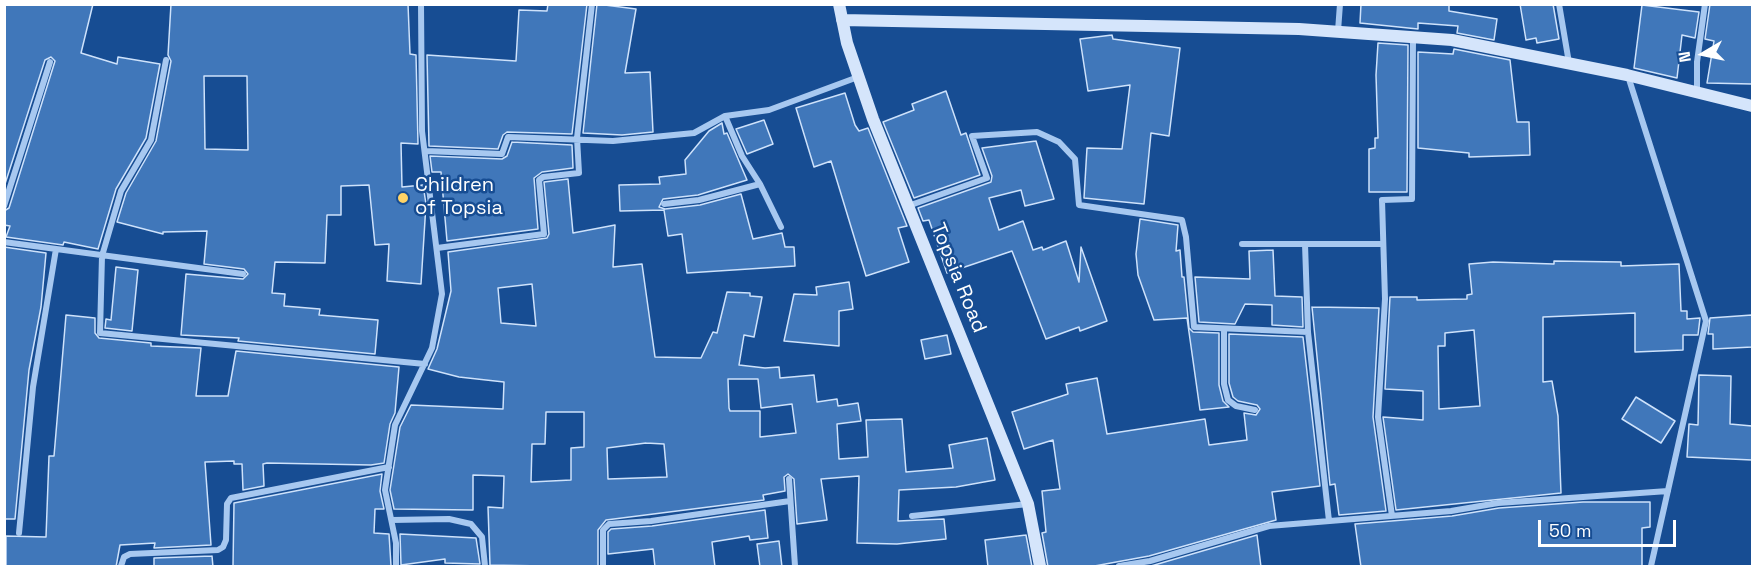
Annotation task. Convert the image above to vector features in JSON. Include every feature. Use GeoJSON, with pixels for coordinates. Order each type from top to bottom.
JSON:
{"type":"FeatureCollection","features":[{"type":"Feature","properties":{"kind":"street"},"geometry":{"type":"LineString","coordinates":[[396,567],[396,543],[385,490],[395,425],[432,348],[442,294],[422,131],[421,4]]}},
{"type":"Feature","properties":{"kind":"street"},"geometry":{"type":"LineString","coordinates":[[437,248],[544,234],[539,180],[543,177],[579,173],[577,138],[592,4]]}},
{"type":"Feature","properties":{"kind":"street","name":"Topsia Road"},"geometry":{"type":"LineString","coordinates":[[839,4],[858,77],[1028,504],[1040,567]]}},
{"type":"Feature","properties":{"kind":"street"},"geometry":{"type":"LineString","coordinates":[[1338,32],[1340,4]]}},
{"type":"Feature","properties":{"kind":"street"},"geometry":{"type":"LineString","coordinates":[[1559,4],[1569,64]]}},
{"type":"Feature","properties":{"kind":"street"},"geometry":{"type":"LineString","coordinates":[[1697,90],[1697,62],[1705,4]]}},
{"type":"Feature","properties":{"kind":"street"},"geometry":{"type":"LineString","coordinates":[[842,20],[1338,32],[1452,40],[1697,90],[1752,106]]}},
{"type":"Feature","properties":{"kind":"street"},"geometry":{"type":"LineString","coordinates":[[1392,516],[1378,417],[1385,299],[1382,200],[1412,199],[1413,37]]}},
{"type":"Feature","properties":{"kind":"street"},"geometry":{"type":"LineString","coordinates":[[166,60],[151,140],[121,192],[102,256],[100,333],[425,364]]}},
{"type":"Feature","properties":{"kind":"street"},"geometry":{"type":"LineString","coordinates":[[4,206],[50,62]]}},
{"type":"Feature","properties":{"kind":"street"},"geometry":{"type":"LineString","coordinates":[[1628,75],[1706,321],[1651,567]]}},
{"type":"Feature","properties":{"kind":"street"},"geometry":{"type":"LineString","coordinates":[[426,151],[502,154],[508,137],[613,141],[694,133],[725,116],[769,110],[858,77]]}},
{"type":"Feature","properties":{"kind":"street"},"geometry":{"type":"LineString","coordinates":[[725,116],[742,156],[760,184],[781,227]]}},
{"type":"Feature","properties":{"kind":"street"},"geometry":{"type":"LineString","coordinates":[[908,206],[987,178],[972,136],[1037,132],[1059,142],[1075,159],[1079,205],[1182,220],[1186,237],[1194,327],[1308,332]]}},
{"type":"Feature","properties":{"kind":"street"},"geometry":{"type":"LineString","coordinates":[[664,204],[699,200],[760,184]]}},
{"type":"Feature","properties":{"kind":"street"},"geometry":{"type":"LineString","coordinates":[[4,242],[243,274]]}},
{"type":"Feature","properties":{"kind":"street"},"geometry":{"type":"LineString","coordinates":[[1242,244],[1382,244]]}},
{"type":"Feature","properties":{"kind":"street"},"geometry":{"type":"LineString","coordinates":[[1305,244],[1308,332],[1329,521]]}},
{"type":"Feature","properties":{"kind":"street"},"geometry":{"type":"LineString","coordinates":[[19,533],[33,387],[56,249]]}},
{"type":"Feature","properties":{"kind":"street"},"geometry":{"type":"LineString","coordinates":[[1224,329],[1224,384],[1228,399],[1236,406],[1255,410]]}},
{"type":"Feature","properties":{"kind":"street"},"geometry":{"type":"LineString","coordinates":[[121,567],[124,557],[130,554],[218,550],[223,547],[226,540],[227,504],[231,498],[389,467]]}},
{"type":"Feature","properties":{"kind":"street"},"geometry":{"type":"LineString","coordinates":[[789,479],[795,567]]}},
{"type":"Feature","properties":{"kind":"street"},"geometry":{"type":"LineString","coordinates":[[1119,567],[1150,561],[1269,526],[1450,511],[1498,503],[1668,491]]}},
{"type":"Feature","properties":{"kind":"street"},"geometry":{"type":"LineString","coordinates":[[603,567],[603,530],[609,524],[651,521],[790,501]]}},
{"type":"Feature","properties":{"kind":"street"},"geometry":{"type":"LineString","coordinates":[[912,516],[1028,504]]}},
{"type":"Feature","properties":{"kind":"street"},"geometry":{"type":"LineString","coordinates":[[392,520],[449,519],[471,524],[482,537],[485,567]]}},
{"type":"Feature","properties":{"kind":"building"},"geometry":{"type":"Polygon","coordinates":[[[4,4],[93,4],[81,53],[117,64],[118,57],[160,64],[146,138],[116,189],[98,249],[64,242],[63,245],[6,237],[10,226],[4,225],[4,211],[9,208],[55,61],[51,57],[45,60],[4,187],[4,4]]]}},
{"type":"Feature","properties":{"kind":"building"},"geometry":{"type":"Polygon","coordinates":[[[171,4],[408,4],[410,54],[416,55],[418,144],[401,143],[402,187],[423,185],[426,204],[421,284],[387,281],[389,244],[375,245],[369,185],[341,186],[341,215],[327,215],[325,263],[275,262],[272,293],[285,294],[284,306],[320,309],[319,315],[378,320],[375,354],[238,341],[239,338],[181,335],[186,274],[243,279],[248,274],[244,269],[204,264],[207,231],[163,232],[163,234],[117,222],[126,193],[156,141],[171,61],[168,55],[171,4]],[[204,76],[205,149],[248,150],[247,76],[204,76]]]}},
{"type":"Feature","properties":{"kind":"building"},"geometry":{"type":"Polygon","coordinates":[[[548,4],[587,4],[572,134],[507,132],[503,135],[498,149],[429,146],[427,55],[516,61],[519,10],[547,11],[548,4]]]}},
{"type":"Feature","properties":{"kind":"building"},"geometry":{"type":"Polygon","coordinates":[[[597,4],[636,9],[625,73],[650,72],[653,132],[622,135],[583,133],[597,4]]]}},
{"type":"Feature","properties":{"kind":"building"},"geometry":{"type":"Polygon","coordinates":[[[1361,4],[1449,4],[1449,11],[1497,19],[1494,40],[1457,33],[1458,26],[1418,23],[1418,29],[1360,23],[1361,4]]]}},
{"type":"Feature","properties":{"kind":"building"},"geometry":{"type":"Polygon","coordinates":[[[1520,4],[1553,4],[1559,39],[1537,43],[1536,38],[1526,40],[1520,4]]]}},
{"type":"Feature","properties":{"kind":"building"},"geometry":{"type":"Polygon","coordinates":[[[1710,4],[1752,4],[1752,84],[1707,83],[1714,41],[1705,39],[1710,4]]]}},
{"type":"Feature","properties":{"kind":"building"},"geometry":{"type":"Polygon","coordinates":[[[1642,5],[1699,12],[1695,38],[1682,35],[1677,78],[1634,68],[1642,5]]]}},
{"type":"Feature","properties":{"kind":"building"},"geometry":{"type":"Polygon","coordinates":[[[1112,35],[1113,39],[1180,48],[1169,136],[1151,133],[1144,204],[1084,198],[1087,148],[1122,149],[1130,85],[1088,91],[1080,39],[1112,35]]]}},
{"type":"Feature","properties":{"kind":"building"},"geometry":{"type":"Polygon","coordinates":[[[1378,43],[1408,45],[1407,192],[1369,192],[1369,149],[1375,148],[1375,138],[1378,138],[1376,75],[1378,43]]]}},
{"type":"Feature","properties":{"kind":"building"},"geometry":{"type":"Polygon","coordinates":[[[1454,49],[1510,60],[1517,122],[1529,122],[1530,155],[1469,157],[1469,153],[1418,148],[1418,52],[1453,54],[1454,49]]]}},
{"type":"Feature","properties":{"kind":"building"},"geometry":{"type":"Polygon","coordinates":[[[946,91],[961,135],[966,133],[980,175],[914,198],[883,122],[914,110],[912,104],[946,91]]]}},
{"type":"Feature","properties":{"kind":"building"},"geometry":{"type":"Polygon","coordinates":[[[845,93],[855,125],[859,131],[868,128],[907,226],[898,228],[909,262],[866,276],[831,161],[814,167],[796,108],[845,93]]]}},
{"type":"Feature","properties":{"kind":"building"},"geometry":{"type":"Polygon","coordinates":[[[764,120],[773,144],[747,154],[736,129],[764,120]]]}},
{"type":"Feature","properties":{"kind":"building"},"geometry":{"type":"Polygon","coordinates":[[[722,123],[724,134],[727,133],[747,180],[698,195],[663,199],[659,207],[665,209],[700,205],[741,194],[753,239],[782,233],[785,247],[794,247],[795,266],[687,273],[682,234],[668,236],[664,210],[620,211],[619,185],[660,184],[659,177],[686,174],[685,160],[709,131],[722,123]]]}},
{"type":"Feature","properties":{"kind":"building"},"geometry":{"type":"Polygon","coordinates":[[[1036,141],[1054,199],[1025,206],[1021,190],[989,198],[999,230],[1023,221],[1033,250],[1042,247],[1043,250],[1066,241],[1079,282],[1081,247],[1107,321],[1080,331],[1079,327],[1046,339],[1012,251],[947,273],[929,220],[923,221],[918,208],[991,182],[992,176],[982,148],[1036,141]]]}},
{"type":"Feature","properties":{"kind":"building"},"geometry":{"type":"Polygon","coordinates":[[[512,142],[572,145],[573,168],[542,172],[534,178],[538,229],[447,241],[441,172],[432,172],[430,156],[502,159],[507,156],[512,142]]]}},
{"type":"Feature","properties":{"kind":"building"},"geometry":{"type":"Polygon","coordinates":[[[568,179],[573,233],[615,225],[613,267],[642,264],[655,357],[701,358],[713,332],[717,333],[727,292],[750,293],[750,296],[762,297],[754,337],[744,335],[739,365],[779,367],[780,378],[814,375],[817,402],[837,399],[838,406],[858,403],[861,421],[837,424],[839,459],[868,457],[866,420],[902,419],[906,472],[953,468],[949,445],[987,438],[995,480],[956,487],[899,490],[898,521],[944,519],[946,539],[897,544],[857,543],[859,476],[821,479],[827,520],[797,524],[794,479],[788,474],[784,477],[785,491],[763,495],[764,500],[606,520],[598,530],[598,567],[490,565],[488,507],[503,508],[504,476],[473,475],[473,510],[394,509],[390,490],[400,427],[411,405],[503,409],[504,382],[459,377],[428,369],[437,349],[451,291],[448,252],[547,238],[549,234],[544,182],[568,179]],[[532,284],[498,288],[501,323],[536,326],[532,284]],[[728,379],[730,411],[760,411],[760,437],[796,433],[792,404],[761,408],[758,379],[728,379]],[[546,412],[545,444],[532,444],[531,482],[571,480],[571,448],[584,447],[584,412],[546,412]],[[646,443],[607,448],[608,479],[667,477],[664,444],[646,443]]]}},
{"type":"Feature","properties":{"kind":"building"},"geometry":{"type":"Polygon","coordinates":[[[1140,219],[1178,225],[1176,251],[1180,250],[1189,328],[1193,332],[1219,333],[1219,385],[1223,401],[1229,407],[1200,410],[1187,318],[1154,320],[1138,275],[1136,254],[1140,219]]]}},
{"type":"Feature","properties":{"kind":"building"},"geometry":{"type":"Polygon","coordinates":[[[4,247],[46,253],[41,307],[29,370],[15,519],[4,519],[4,247]]]}},
{"type":"Feature","properties":{"kind":"building"},"geometry":{"type":"Polygon","coordinates":[[[1273,250],[1275,296],[1302,297],[1303,327],[1272,325],[1272,305],[1245,304],[1235,324],[1199,322],[1195,277],[1250,279],[1249,251],[1273,250]]]}},
{"type":"Feature","properties":{"kind":"building"},"geometry":{"type":"Polygon","coordinates":[[[1554,261],[1621,262],[1621,266],[1679,264],[1681,311],[1687,311],[1687,319],[1700,318],[1698,335],[1683,335],[1683,350],[1635,352],[1635,313],[1543,317],[1543,382],[1552,381],[1558,416],[1561,493],[1396,510],[1383,417],[1423,420],[1423,391],[1385,389],[1390,297],[1417,297],[1417,300],[1467,299],[1467,295],[1472,294],[1469,264],[1493,262],[1554,264],[1554,261]],[[1474,330],[1445,333],[1445,346],[1438,346],[1439,409],[1480,406],[1474,330]]]}},
{"type":"Feature","properties":{"kind":"building"},"geometry":{"type":"Polygon","coordinates":[[[116,267],[138,270],[132,331],[105,328],[106,319],[111,320],[116,267]]]}},
{"type":"Feature","properties":{"kind":"building"},"geometry":{"type":"Polygon","coordinates":[[[849,282],[853,309],[839,311],[839,346],[784,341],[794,294],[817,295],[816,287],[849,282]]]}},
{"type":"Feature","properties":{"kind":"building"},"geometry":{"type":"Polygon","coordinates":[[[1312,307],[1379,308],[1373,417],[1386,511],[1339,515],[1335,484],[1330,485],[1312,307]]]}},
{"type":"Feature","properties":{"kind":"building"},"geometry":{"type":"Polygon","coordinates":[[[66,315],[95,318],[95,333],[99,338],[151,343],[151,346],[201,348],[196,396],[228,396],[236,351],[399,367],[395,413],[390,424],[384,463],[371,465],[267,463],[263,464],[264,486],[243,490],[242,464],[234,464],[234,461],[205,462],[211,545],[154,548],[155,543],[120,545],[116,567],[6,567],[6,536],[46,537],[49,456],[54,456],[66,315]]]}},
{"type":"Feature","properties":{"kind":"building"},"geometry":{"type":"Polygon","coordinates":[[[1752,315],[1752,347],[1713,349],[1713,334],[1708,334],[1710,318],[1752,315]]]}},
{"type":"Feature","properties":{"kind":"building"},"geometry":{"type":"Polygon","coordinates":[[[1229,334],[1303,337],[1320,486],[1272,492],[1276,520],[1149,556],[1089,567],[1048,567],[1042,533],[1046,532],[1042,491],[1060,489],[1053,440],[1024,449],[1012,412],[1068,394],[1066,384],[1097,378],[1107,434],[1205,419],[1209,445],[1247,440],[1244,413],[1256,415],[1260,409],[1257,405],[1238,401],[1233,397],[1229,383],[1229,334]]]}},
{"type":"Feature","properties":{"kind":"building"},"geometry":{"type":"Polygon","coordinates":[[[947,335],[951,354],[925,359],[921,340],[947,335]]]}},
{"type":"Feature","properties":{"kind":"building"},"geometry":{"type":"Polygon","coordinates":[[[1699,375],[1731,376],[1730,424],[1752,426],[1752,460],[1687,457],[1689,424],[1698,425],[1699,375]]]}},
{"type":"Feature","properties":{"kind":"building"},"geometry":{"type":"Polygon","coordinates":[[[1636,397],[1675,421],[1661,443],[1622,419],[1636,397]]]}},
{"type":"Feature","properties":{"kind":"building"},"geometry":{"type":"Polygon","coordinates":[[[382,474],[380,491],[384,509],[375,509],[374,533],[389,534],[391,566],[233,566],[234,503],[382,474]]]}},
{"type":"Feature","properties":{"kind":"building"},"geometry":{"type":"Polygon","coordinates":[[[1583,502],[1650,502],[1650,527],[1642,528],[1642,567],[1361,567],[1355,524],[1452,516],[1499,508],[1583,502]]]}},
{"type":"Feature","properties":{"kind":"building"},"geometry":{"type":"Polygon","coordinates":[[[765,510],[768,538],[750,540],[749,536],[712,542],[715,567],[655,567],[653,549],[608,554],[608,532],[611,529],[652,526],[765,510]]]}},
{"type":"Feature","properties":{"kind":"building"},"geometry":{"type":"Polygon","coordinates":[[[400,534],[476,538],[480,564],[445,563],[445,559],[401,565],[400,534]]]}},
{"type":"Feature","properties":{"kind":"building"},"geometry":{"type":"Polygon","coordinates":[[[1026,535],[1032,567],[988,567],[985,540],[1026,535]]]}},
{"type":"Feature","properties":{"kind":"building"},"geometry":{"type":"Polygon","coordinates":[[[1257,535],[1261,567],[1149,567],[1151,566],[1257,535]]]}},
{"type":"Feature","properties":{"kind":"building"},"geometry":{"type":"Polygon","coordinates":[[[779,541],[782,567],[760,567],[757,544],[779,541]]]}},
{"type":"Feature","properties":{"kind":"building"},"geometry":{"type":"Polygon","coordinates":[[[212,556],[213,567],[154,567],[154,558],[212,556]]]}},
{"type":"Feature","properties":{"kind":"place","name":"Children of Topsia"},"geometry":{"type":"Point","coordinates":[403,198]}}]}
